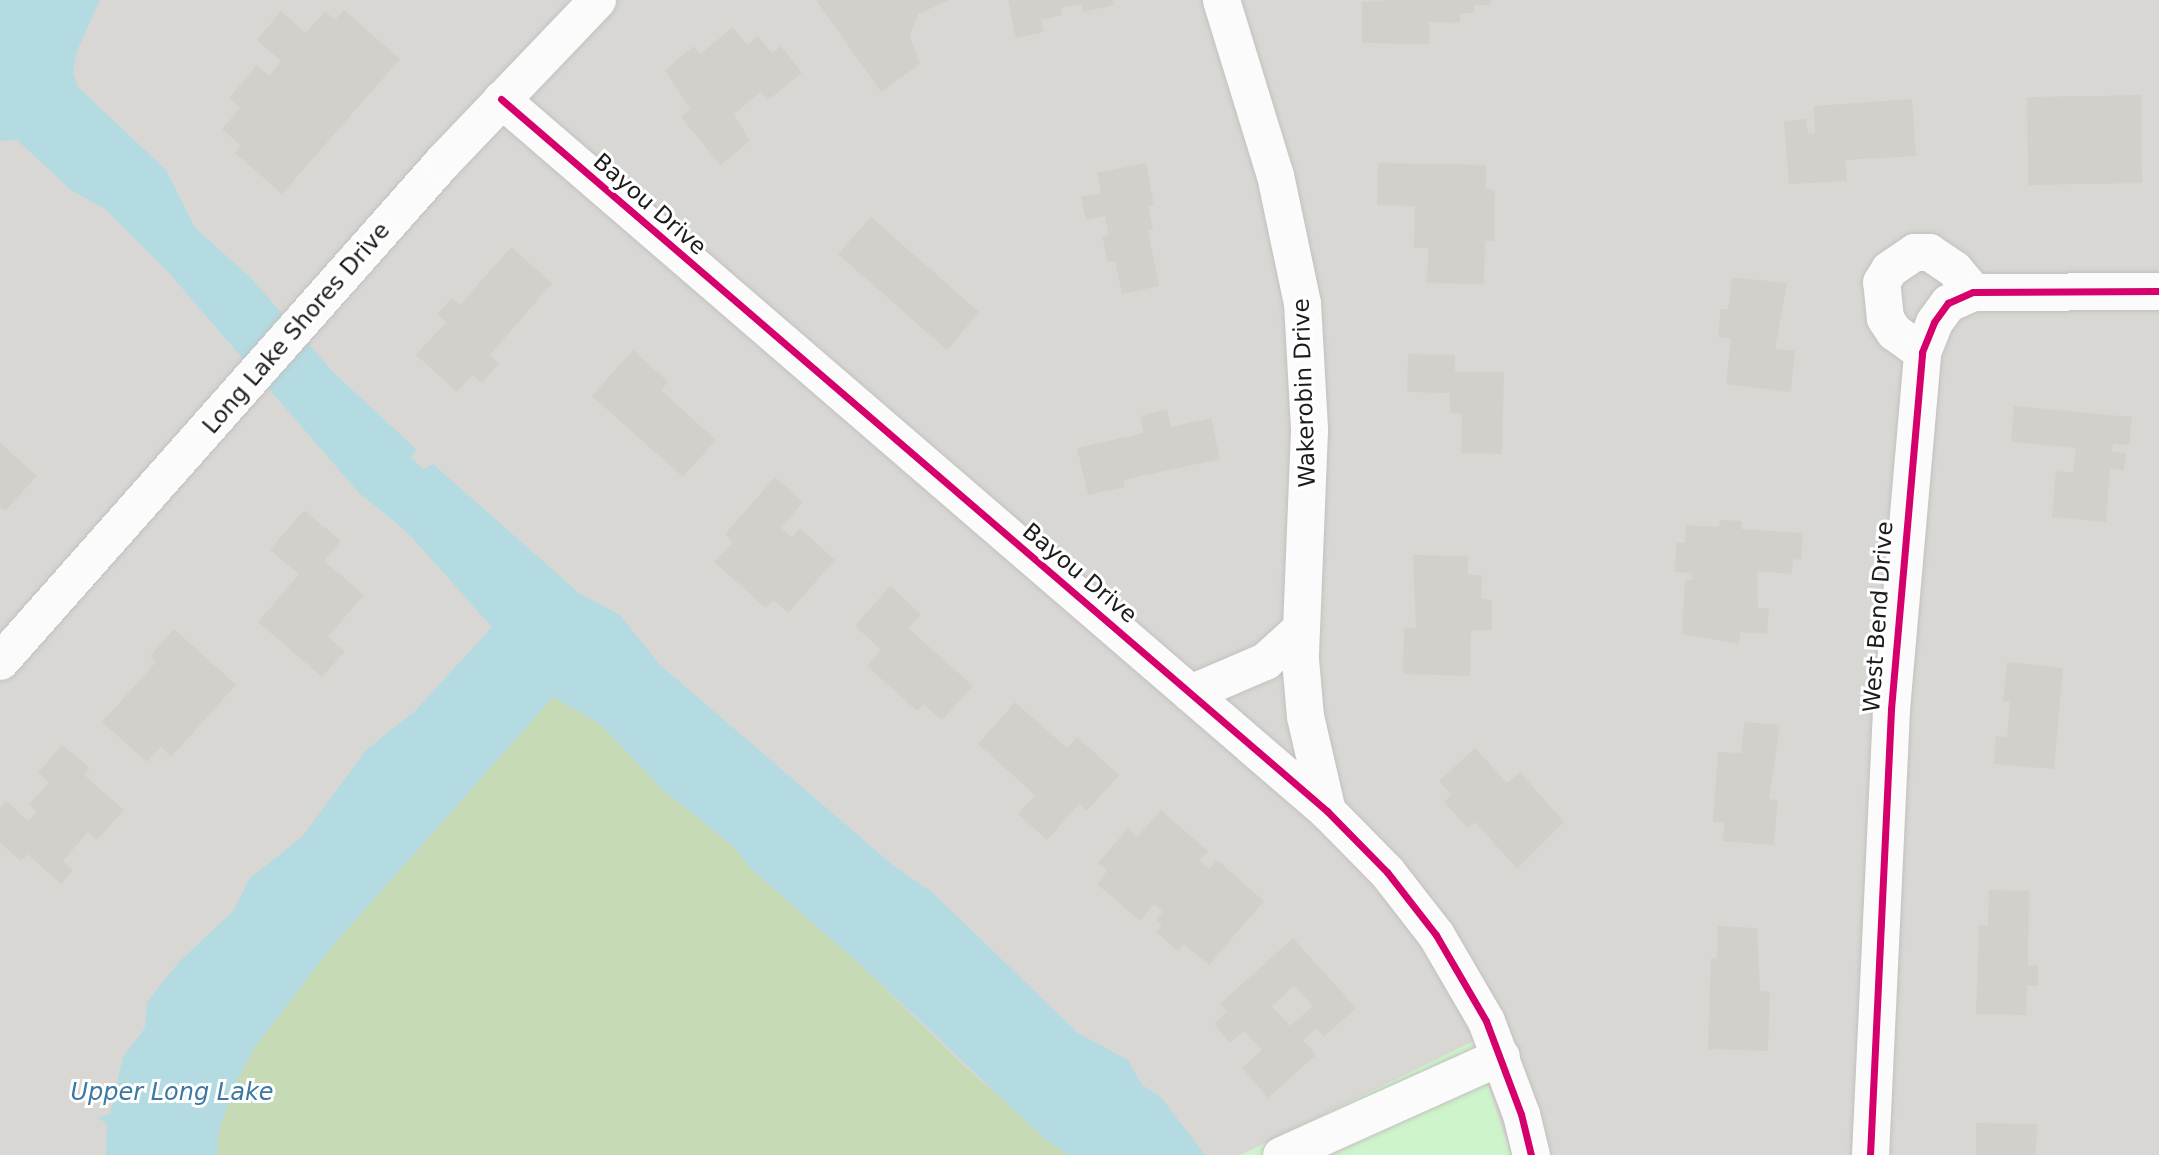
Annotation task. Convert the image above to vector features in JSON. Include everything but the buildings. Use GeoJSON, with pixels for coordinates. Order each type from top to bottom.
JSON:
{"type":"FeatureCollection","features":[{"type":"Feature","properties":{"kind":"street","name":"Long Lake Shores Drive"},"geometry":{"type":"LineString","coordinates":[[0,661],[500,99],[597,0]]}},
{"type":"Feature","properties":{"kind":"street","name":"Wakerobin Drive"},"geometry":{"type":"LineString","coordinates":[[1221,0],[1275,175],[1302,303],[1309,430],[1300,629],[1305,716],[1327,811]]}},
{"type":"Feature","properties":{"kind":"street","name":"Bayou Drive"},"geometry":{"type":"LineString","coordinates":[[500,99],[1327,811],[1387,872],[1436,935],[1467,985],[1501,1056],[1531,1155]]}},
{"type":"Feature","properties":{"kind":"street"},"geometry":{"type":"LineString","coordinates":[[1922,352],[1894,332],[1885,318],[1881,282],[1889,269],[1914,251],[1928,252],[1955,269],[1973,292]]}},
{"type":"Feature","properties":{"kind":"street","name":"West Bend Drive"},"geometry":{"type":"LineString","coordinates":[[1870,1155],[1891,709],[1922,352],[1934,322],[1948,303],[1973,292],[2159,291]]}},
{"type":"Feature","properties":{"kind":"street"},"geometry":{"type":"LineString","coordinates":[[1191,693],[1265,661],[1300,629]]}},
{"type":"Feature","properties":{"kind":"street"},"geometry":{"type":"LineString","coordinates":[[1281,1155],[1501,1056]]}},
{"type":"Feature","properties":{"kind":"shaded area"},"geometry":{"type":"Polygon","coordinates":[[[0,0],[2159,0],[2159,1155],[0,1155],[0,0]]]}},
{"type":"Feature","properties":{"kind":"green space"},"geometry":{"type":"Polygon","coordinates":[[[553,697],[600,724],[663,790],[734,847],[750,868],[861,965],[963,1065],[1069,1155],[217,1155],[219,1130],[236,1082],[255,1047],[329,950],[553,697]]]}},
{"type":"Feature","properties":{"kind":"green space"},"geometry":{"type":"Polygon","coordinates":[[[1474,1041],[1511,1155],[1241,1155],[1474,1041]]]}},
{"type":"Feature","properties":{"kind":"water","name":"Upper Long Lake"},"geometry":{"type":"Polygon","coordinates":[[[0,0],[100,0],[77,51],[73,72],[78,87],[166,170],[195,228],[250,277],[334,373],[416,449],[411,458],[424,469],[433,464],[579,593],[620,615],[660,665],[894,866],[933,893],[1078,1033],[1128,1060],[1142,1085],[1160,1096],[1205,1155],[1069,1155],[1046,1140],[861,965],[750,868],[734,847],[663,790],[600,724],[553,697],[329,950],[255,1047],[236,1082],[219,1130],[217,1155],[106,1155],[107,1124],[98,1118],[110,1114],[123,1057],[145,1028],[147,1002],[179,962],[234,910],[249,879],[303,836],[365,751],[415,711],[492,627],[406,531],[359,493],[168,272],[105,209],[71,190],[17,140],[0,141],[0,0]]]}},
{"type":"Feature","properties":{"kind":"cycle path"},"geometry":{"type":"LineString","coordinates":[[501,99],[1327,811],[1387,872],[1436,935],[1486,1021],[1521,1114],[1531,1155]]}},
{"type":"Feature","properties":{"kind":"cycle path"},"geometry":{"type":"LineString","coordinates":[[1870,1155],[1891,709],[1922,352],[1934,322],[1948,303],[1973,292],[2159,291]]}}]}
